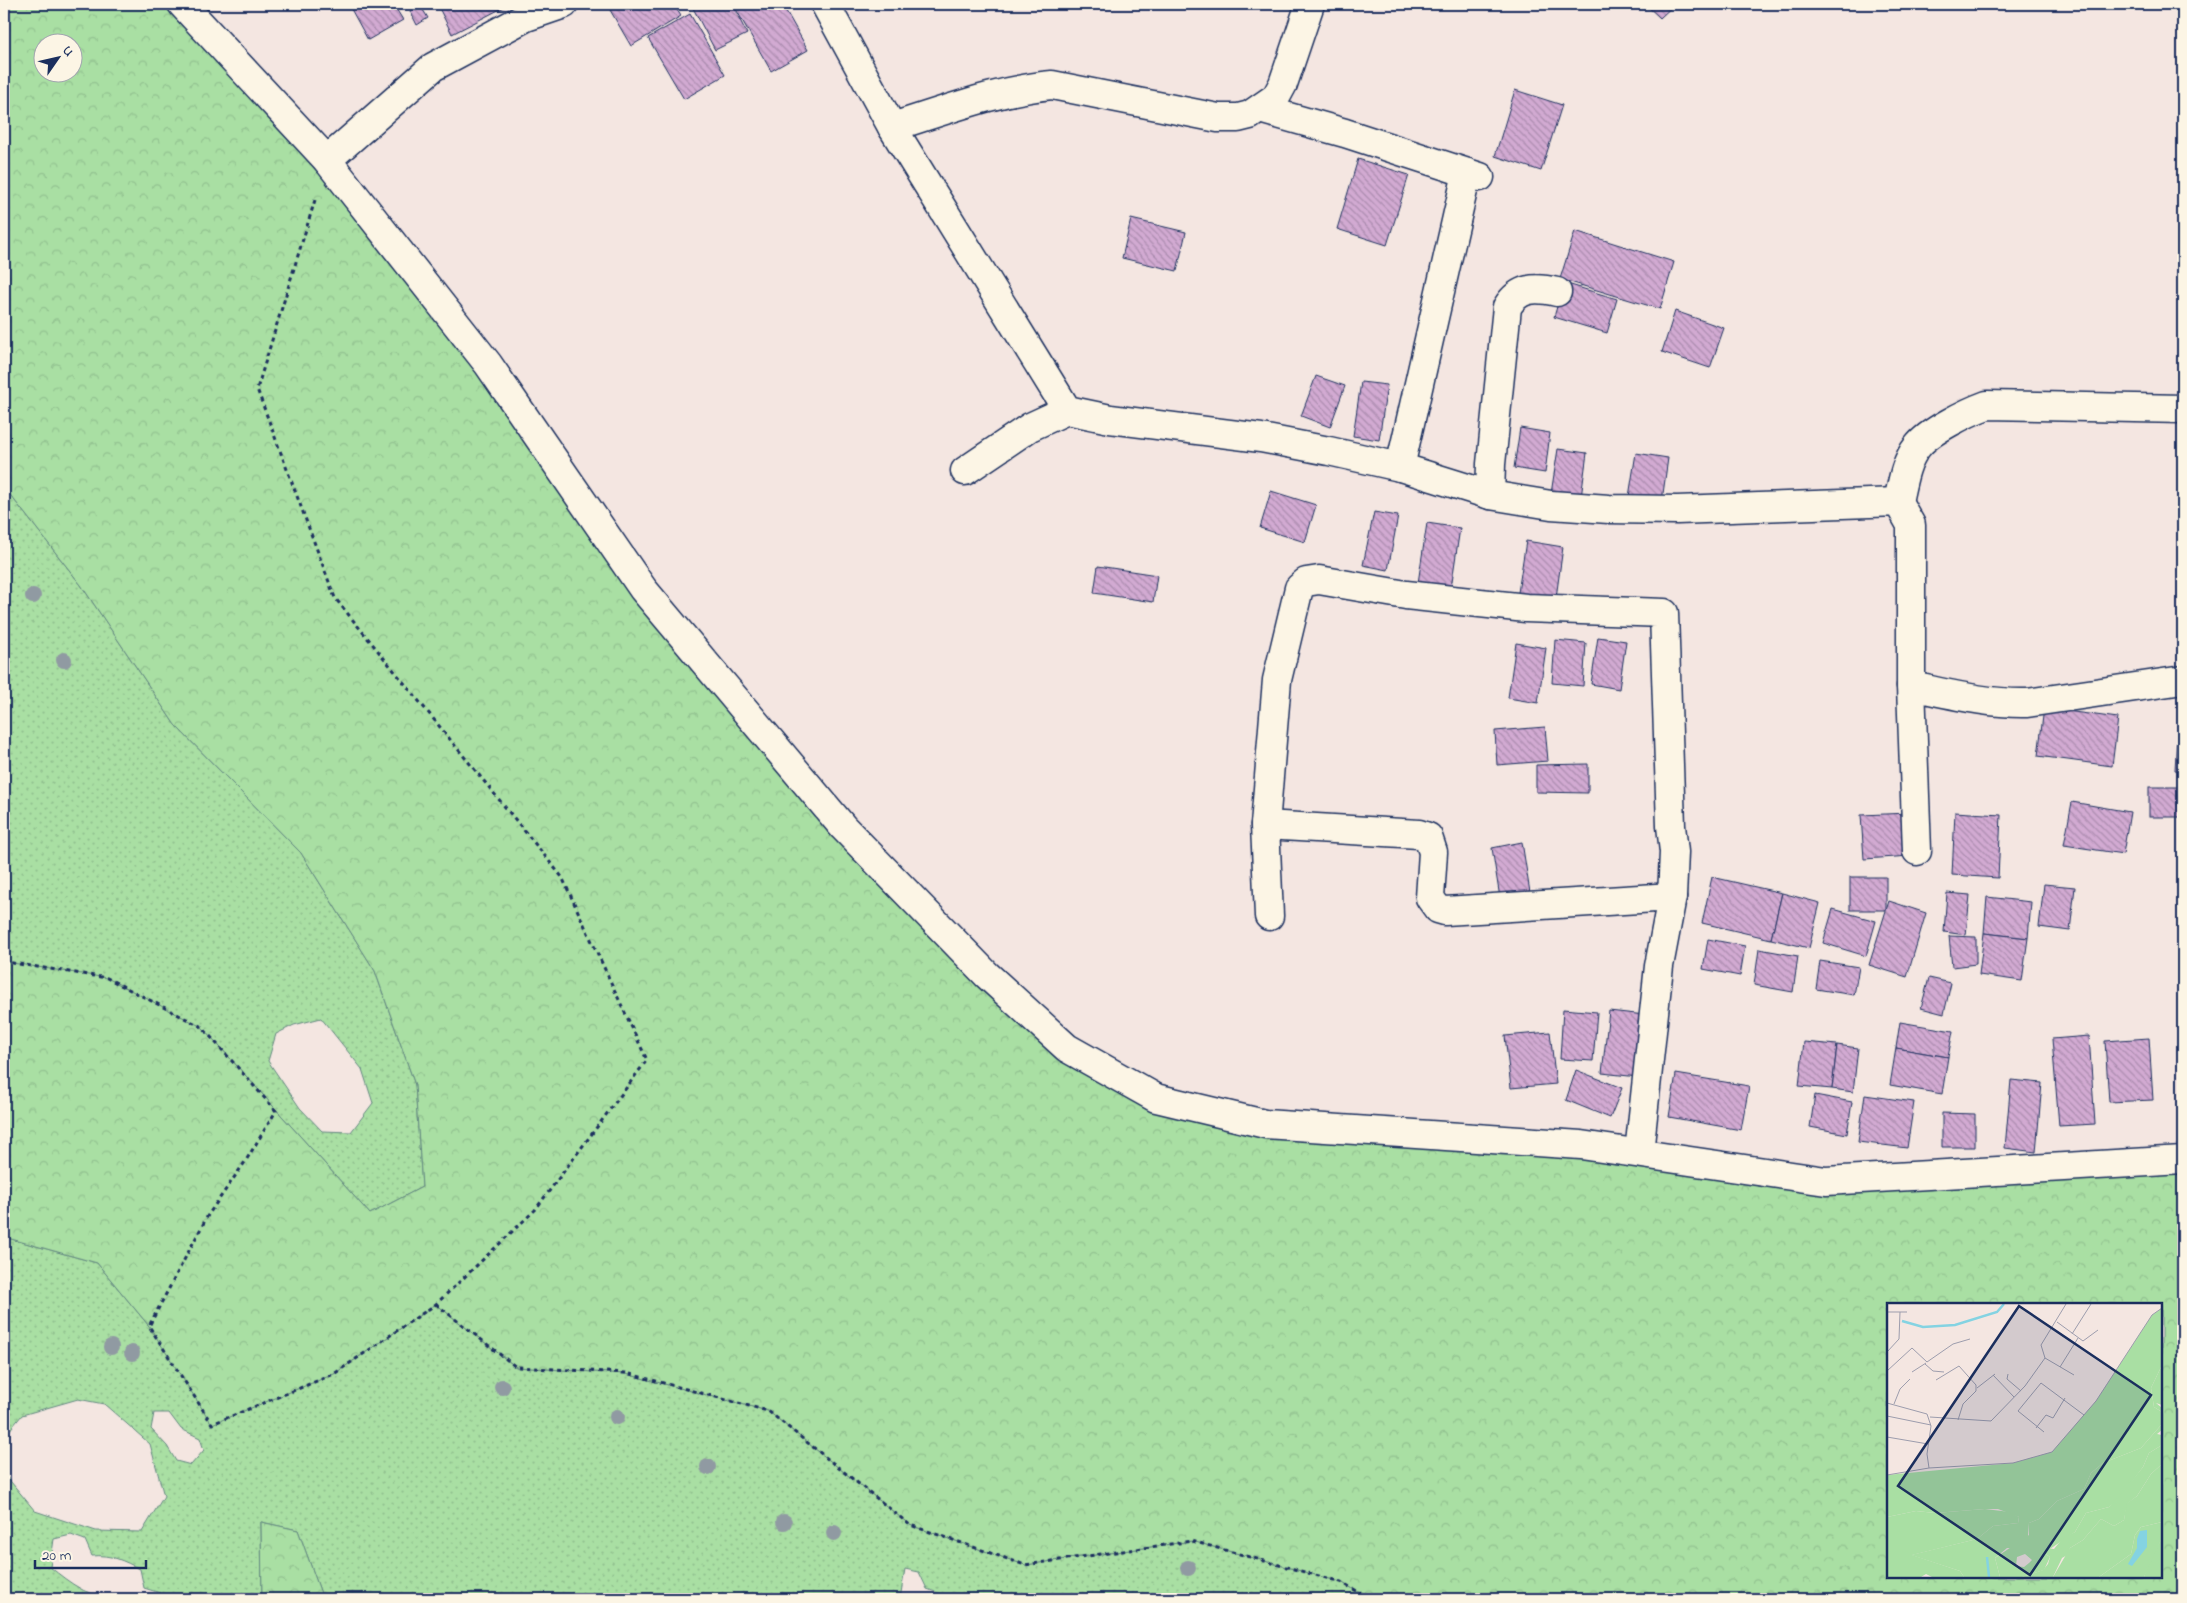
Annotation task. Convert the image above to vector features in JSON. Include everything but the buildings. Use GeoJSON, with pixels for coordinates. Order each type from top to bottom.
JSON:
{"type":"FeatureCollection","features":[{"type":"Feature","properties":{"kind":"street"},"geometry":{"type":"LineString","coordinates":[[182,4],[327,160],[488,364],[643,589],[843,827],[986,975],[1067,1048],[1156,1098],[1265,1124],[1581,1145],[1826,1181],[2183,1160]]}},
{"type":"Feature","properties":{"kind":"street"},"geometry":{"type":"LineString","coordinates":[[327,160],[433,67],[524,10],[564,4]]}},
{"type":"Feature","properties":{"kind":"street"},"geometry":{"type":"LineString","coordinates":[[825,4],[892,127],[1067,410]]}},
{"type":"Feature","properties":{"kind":"street"},"geometry":{"type":"LineString","coordinates":[[892,127],[1005,92],[1052,85],[1218,118],[1238,118],[1250,115],[1260,110],[1276,97],[1284,84],[1310,4]]}},
{"type":"Feature","properties":{"kind":"street"},"geometry":{"type":"LineString","coordinates":[[1260,110],[1345,133],[1473,175],[1400,467]]}},
{"type":"Feature","properties":{"kind":"street"},"geometry":{"type":"LineString","coordinates":[[1490,495],[1491,464],[1506,307],[1513,296],[1526,291],[1544,289],[1556,292]]}},
{"type":"Feature","properties":{"kind":"street"},"geometry":{"type":"LineString","coordinates":[[1917,851],[1911,686],[1911,525],[1898,502],[1906,470],[1917,446],[1966,413],[1987,405],[2183,409]]}},
{"type":"Feature","properties":{"kind":"street"},"geometry":{"type":"LineString","coordinates":[[965,471],[1030,427],[1067,410],[1110,419],[1262,438],[1400,467],[1490,495],[1551,505],[1677,510],[1882,501],[1898,502]]}},
{"type":"Feature","properties":{"kind":"street"},"geometry":{"type":"LineString","coordinates":[[1269,916],[1265,825],[1277,680],[1295,601],[1299,588],[1306,582],[1319,580],[1406,595],[1526,608],[1664,613],[1671,826],[1674,852],[1672,897],[1659,966],[1639,1153]]}},
{"type":"Feature","properties":{"kind":"street"},"geometry":{"type":"LineString","coordinates":[[1911,686],[2007,704],[2028,703],[2183,680]]}},
{"type":"Feature","properties":{"kind":"street"},"geometry":{"type":"LineString","coordinates":[[1265,825],[1420,834],[1428,837],[1433,852],[1430,898],[1438,909],[1445,911],[1672,897]]}},
{"type":"Feature","properties":{"kind":"path"},"geometry":{"type":"LineString","coordinates":[[4,960],[6,962],[107,978],[202,1026],[276,1110],[245,1162],[208,1215],[150,1326],[212,1424],[334,1374],[436,1304],[535,1210],[646,1060],[562,877],[335,598],[257,389],[327,160]]}},
{"type":"Feature","properties":{"kind":"path"},"geometry":{"type":"LineString","coordinates":[[436,1304],[516,1367],[626,1374],[768,1411],[910,1525],[1026,1565],[1192,1541],[1341,1582],[1371,1599]]}},
{"type":"Feature","properties":{"kind":"green space"},"geometry":{"type":"Polygon","coordinates":[[[4,4],[182,4],[327,160],[643,589],[987,975],[1156,1098],[1826,1181],[2183,1160],[2183,1599],[1371,1599],[1341,1582],[1192,1541],[1025,1565],[910,1525],[768,1411],[626,1374],[516,1367],[436,1304],[334,1374],[212,1424],[149,1326],[97,1263],[4,1237],[4,960],[6,962],[107,978],[202,1027],[370,1214],[422,1187],[415,1085],[375,971],[301,853],[175,725],[81,585],[4,487],[4,4]]]}},
{"type":"Feature","properties":{"kind":"green space"},"geometry":{"type":"Polygon","coordinates":[[[4,487],[81,585],[175,725],[301,853],[375,971],[415,1085],[422,1187],[370,1214],[202,1027],[4,960],[4,487]],[[321,1018],[294,1025],[276,1034],[268,1061],[300,1108],[322,1131],[351,1132],[373,1103],[362,1069],[321,1018]]]}},
{"type":"Feature","properties":{"kind":"green space"},"geometry":{"type":"Polygon","coordinates":[[[4,1237],[97,1263],[149,1326],[334,1374],[436,1304],[516,1367],[626,1374],[768,1411],[910,1525],[1025,1565],[1192,1541],[1341,1582],[1371,1599],[942,1599],[941,1594],[927,1589],[919,1572],[905,1569],[900,1599],[323,1599],[298,1530],[261,1522],[262,1599],[161,1599],[160,1593],[144,1588],[140,1569],[111,1557],[92,1556],[85,1540],[71,1535],[54,1539],[50,1567],[73,1584],[99,1599],[9,1599],[4,1596],[4,1463],[6,1476],[35,1511],[96,1531],[142,1532],[164,1496],[150,1444],[104,1404],[78,1399],[22,1415],[4,1437],[4,1237]],[[154,1413],[151,1429],[167,1446],[176,1461],[191,1465],[204,1450],[200,1438],[181,1429],[169,1413],[154,1413]]]}},
{"type":"Feature","properties":{"kind":"green space"},"geometry":{"type":"Polygon","coordinates":[[[261,1522],[298,1530],[323,1599],[262,1599],[261,1522]]]}}]}
